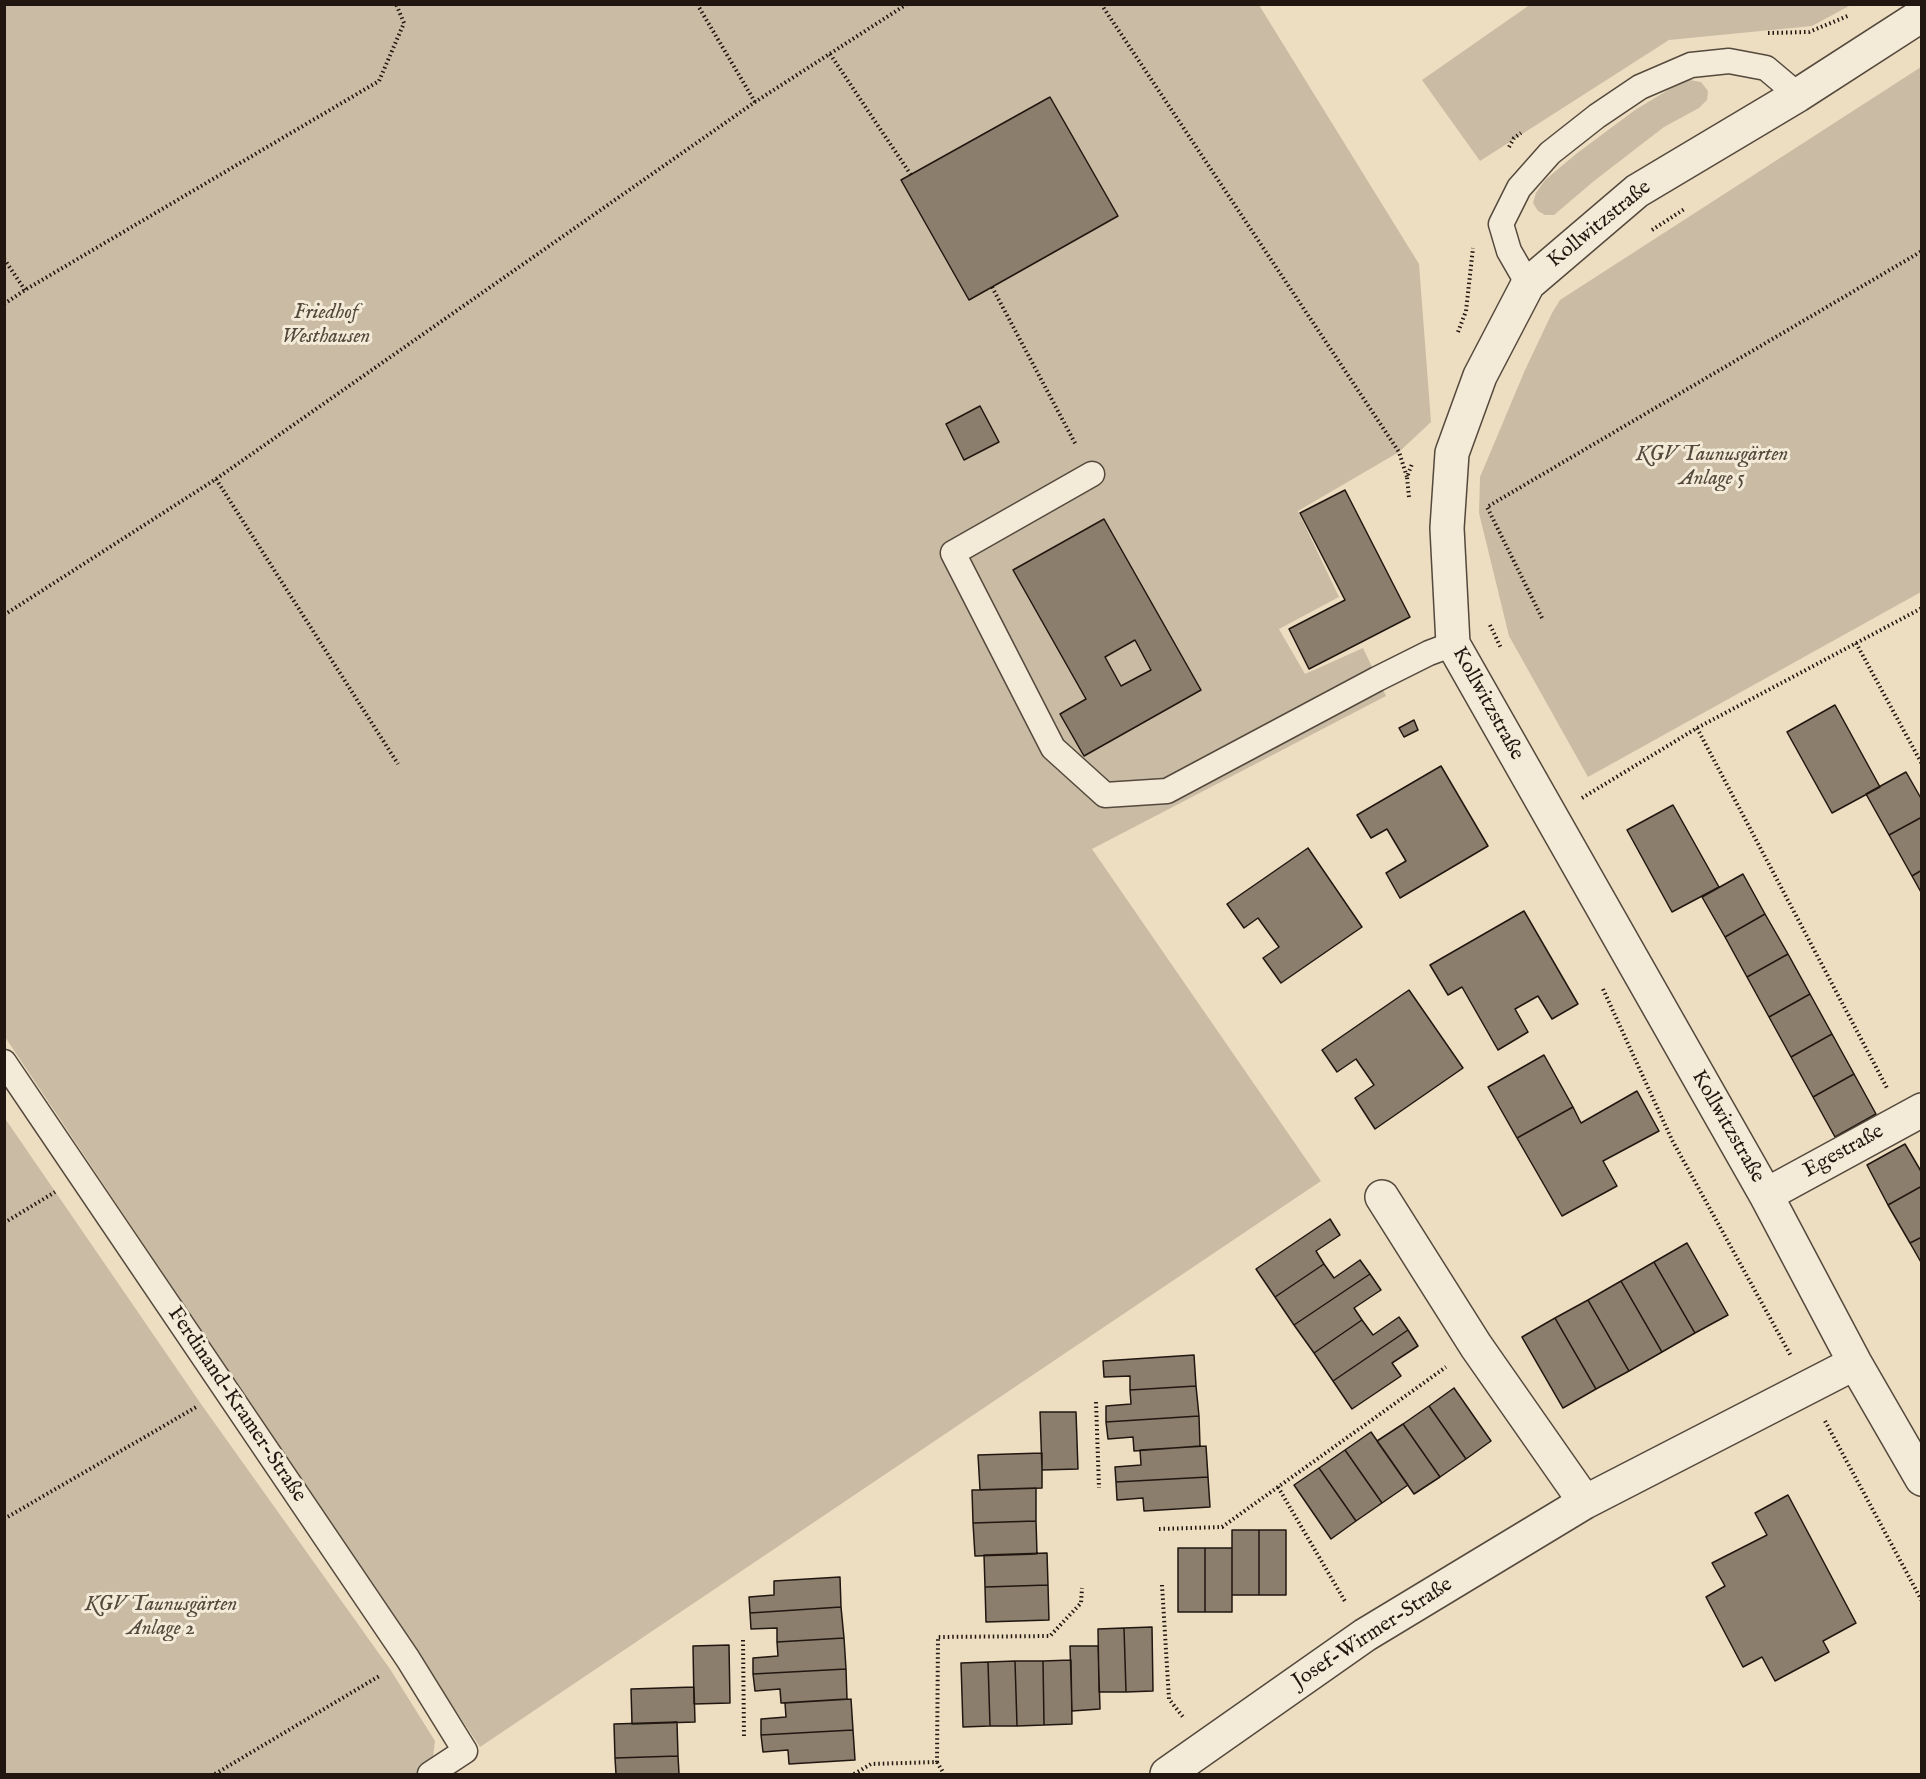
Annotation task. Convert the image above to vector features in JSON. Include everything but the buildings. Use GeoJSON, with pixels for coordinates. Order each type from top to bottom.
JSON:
{"type":"FeatureCollection","features":[{"type":"Feature","properties":{"kind":"street","name":"Kollwitzstraße"},"geometry":{"type":"LineString","coordinates":[[1922,15],[1798,95],[1637,191],[1528,284],[1479,376],[1452,453],[1447,528],[1453,644],[1766,1195],[1855,1363],[1922,1479]]}},
{"type":"Feature","properties":{"kind":"street","name":"Egestraße"},"geometry":{"type":"LineString","coordinates":[[1766,1195],[1913,1114]]}},
{"type":"Feature","properties":{"kind":"street"},"geometry":{"type":"LineString","coordinates":[[1382,1197],[1476,1346],[1585,1502]]}},
{"type":"Feature","properties":{"kind":"street","name":"Josef-Wirmer-Straße"},"geometry":{"type":"LineString","coordinates":[[1167,1774],[1365,1635],[1585,1502],[1855,1363]]}},
{"type":"Feature","properties":{"kind":"lane"},"geometry":{"type":"LineString","coordinates":[[1528,284],[1509,250],[1501,224],[1519,188],[1550,153],[1597,116],[1640,87],[1691,65],[1729,61],[1766,68],[1798,95]]}},
{"type":"Feature","properties":{"kind":"lane"},"geometry":{"type":"LineString","coordinates":[[1092,474],[953,553],[1053,748],[1105,795],[1167,791],[1377,679],[1429,653],[1453,644]]}},
{"type":"Feature","properties":{"kind":"lane","name":"Ferdinand-Kramer-Straße"},"geometry":{"type":"LineString","coordinates":[[4,1062],[408,1659],[465,1750],[430,1774]]}},
{"type":"Feature","properties":{"kind":"path"},"geometry":{"type":"LineString","coordinates":[[4,304],[379,81],[404,22],[396,4]]}},
{"type":"Feature","properties":{"kind":"path"},"geometry":{"type":"LineString","coordinates":[[697,4],[755,102]]}},
{"type":"Feature","properties":{"kind":"path"},"geometry":{"type":"LineString","coordinates":[[4,615],[216,479],[755,102],[907,4]]}},
{"type":"Feature","properties":{"kind":"path"},"geometry":{"type":"LineString","coordinates":[[1101,4],[1400,452],[1410,500]]}},
{"type":"Feature","properties":{"kind":"path"},"geometry":{"type":"LineString","coordinates":[[1758,34],[1809,32],[1859,11]]}},
{"type":"Feature","properties":{"kind":"path"},"geometry":{"type":"LineString","coordinates":[[830,54],[910,175]]}},
{"type":"Feature","properties":{"kind":"path"},"geometry":{"type":"LineString","coordinates":[[1503,156],[1514,138],[1524,131]]}},
{"type":"Feature","properties":{"kind":"path"},"geometry":{"type":"LineString","coordinates":[[1643,236],[1692,204]]}},
{"type":"Feature","properties":{"kind":"path"},"geometry":{"type":"LineString","coordinates":[[1458,333],[1466,311],[1473,243]]}},
{"type":"Feature","properties":{"kind":"path"},"geometry":{"type":"LineString","coordinates":[[1542,618],[1487,507],[1922,251]]}},
{"type":"Feature","properties":{"kind":"path"},"geometry":{"type":"LineString","coordinates":[[4,259],[25,290]]}},
{"type":"Feature","properties":{"kind":"path"},"geometry":{"type":"LineString","coordinates":[[992,287],[1092,474]]}},
{"type":"Feature","properties":{"kind":"path"},"geometry":{"type":"LineString","coordinates":[[1407,477],[1415,455]]}},
{"type":"Feature","properties":{"kind":"path"},"geometry":{"type":"LineString","coordinates":[[216,479],[398,764]]}},
{"type":"Feature","properties":{"kind":"path"},"geometry":{"type":"LineString","coordinates":[[1550,818],[1697,728],[1922,608]]}},
{"type":"Feature","properties":{"kind":"path"},"geometry":{"type":"LineString","coordinates":[[1487,618],[1505,657]]}},
{"type":"Feature","properties":{"kind":"path"},"geometry":{"type":"LineString","coordinates":[[1856,643],[1922,764]]}},
{"type":"Feature","properties":{"kind":"path"},"geometry":{"type":"LineString","coordinates":[[1697,728],[1913,1114]]}},
{"type":"Feature","properties":{"kind":"path"},"geometry":{"type":"LineString","coordinates":[[1601,984],[1672,1140],[1808,1387],[1922,1601]]}},
{"type":"Feature","properties":{"kind":"path"},"geometry":{"type":"LineString","coordinates":[[4,1222],[56,1192],[80,1174]]}},
{"type":"Feature","properties":{"kind":"path"},"geometry":{"type":"LineString","coordinates":[[1160,1529],[1222,1527],[1476,1346]]}},
{"type":"Feature","properties":{"kind":"path"},"geometry":{"type":"LineString","coordinates":[[4,1519],[226,1389]]}},
{"type":"Feature","properties":{"kind":"path"},"geometry":{"type":"LineString","coordinates":[[1096,1402],[1099,1488]]}},
{"type":"Feature","properties":{"kind":"path"},"geometry":{"type":"LineString","coordinates":[[1278,1487],[1365,1635]]}},
{"type":"Feature","properties":{"kind":"path"},"geometry":{"type":"LineString","coordinates":[[1162,1585],[1169,1699],[1205,1749]]}},
{"type":"Feature","properties":{"kind":"path"},"geometry":{"type":"LineString","coordinates":[[944,1774],[938,1762],[938,1637],[1050,1636],[1081,1603],[1082,1588]]}},
{"type":"Feature","properties":{"kind":"path"},"geometry":{"type":"LineString","coordinates":[[743,1640],[744,1738]]}},
{"type":"Feature","properties":{"kind":"path"},"geometry":{"type":"LineString","coordinates":[[215,1774],[408,1659]]}},
{"type":"Feature","properties":{"kind":"path"},"geometry":{"type":"LineString","coordinates":[[854,1774],[870,1764],[938,1762]]}},
{"type":"Feature","properties":{"kind":"green space"},"geometry":{"type":"Polygon","coordinates":[[[1531,4],[1851,5],[1812,26],[1669,40],[1480,161],[1422,80],[1531,4]]]}},
{"type":"Feature","properties":{"kind":"green space","name":"Friedhof Westhausen"},"geometry":{"type":"Polygon","coordinates":[[[4,5],[1259,5],[1419,264],[1431,422],[1399,452],[1298,511],[1339,597],[1279,629],[1305,674],[1363,648],[1386,696],[1092,849],[1321,1181],[480,1747],[5,1037],[4,5]]]}},
{"type":"Feature","properties":{"kind":"green space","name":"KGV Taunusgärten Anlage 5"},"geometry":{"type":"Polygon","coordinates":[[[1921,67],[1921,592],[1588,777],[1509,636],[1479,513],[1480,477],[1525,370],[1560,300],[1921,67]]]}},
{"type":"Feature","properties":{"kind":"green space"},"geometry":{"type":"Polygon","coordinates":[[[1690,80],[1701,82],[1708,91],[1707,100],[1699,108],[1664,127],[1554,215],[1545,215],[1538,211],[1533,203],[1536,193],[1545,180],[1635,110],[1673,87],[1690,80]]]}},
{"type":"Feature","properties":{"kind":"green space","name":"KGV Taunusgärten Anlage 2"},"geometry":{"type":"Polygon","coordinates":[[[4,1117],[201,1404],[390,1669],[435,1741],[432,1765],[417,1774],[5,1774],[4,1117]]]}}]}
